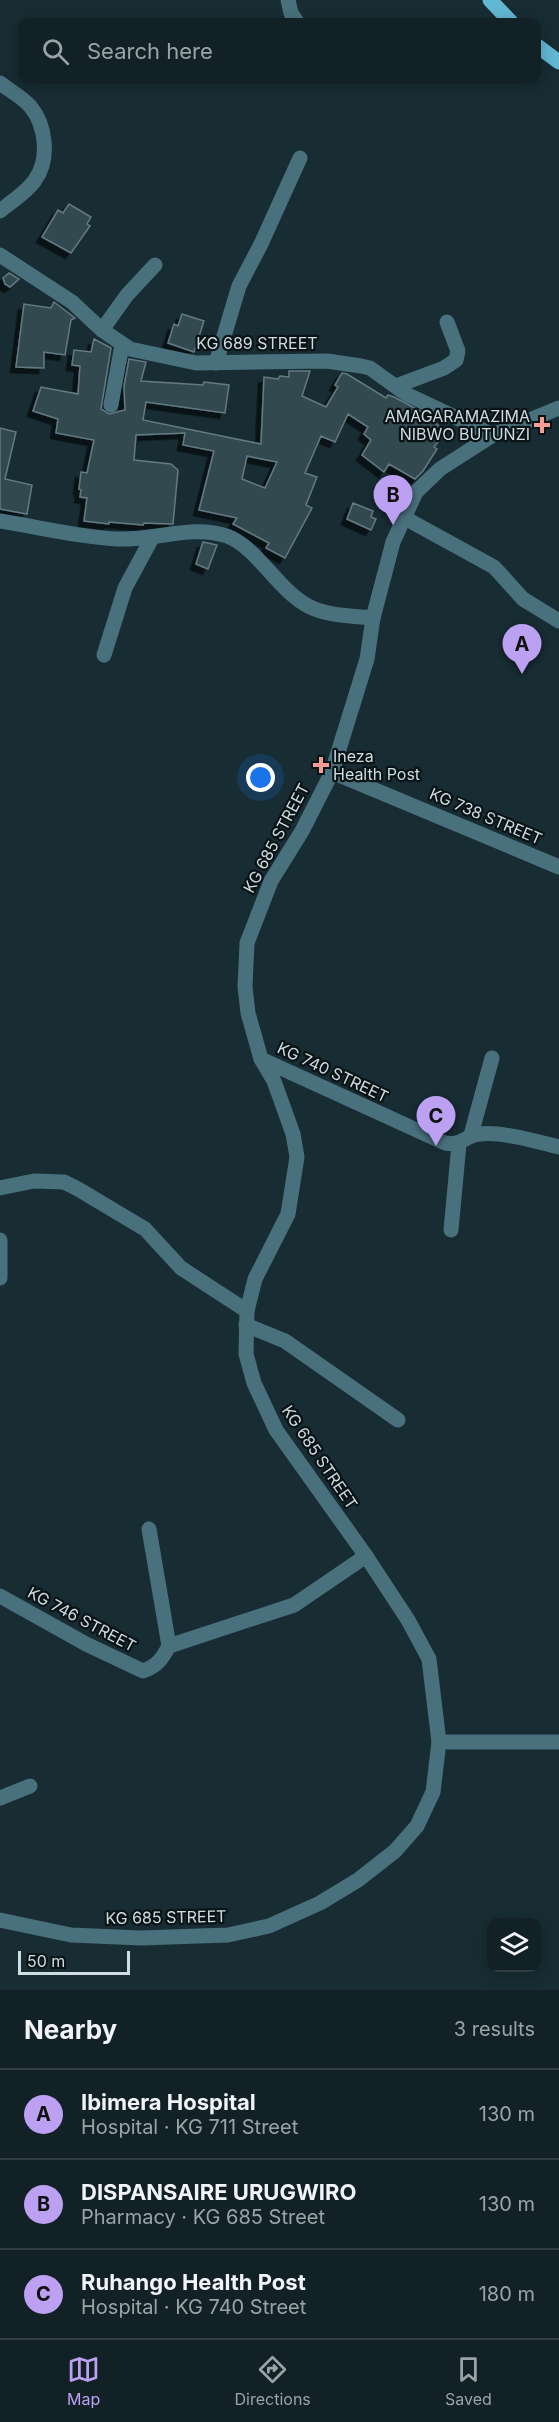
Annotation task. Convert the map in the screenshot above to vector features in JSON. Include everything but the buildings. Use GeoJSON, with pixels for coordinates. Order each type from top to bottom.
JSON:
{"type":"FeatureCollection","features":[{"type":"Feature","properties":{"kind":"main road"},"geometry":{"type":"LineString","coordinates":[[490,0],[507,18]]}},
{"type":"Feature","properties":{"kind":"main road"},"geometry":{"type":"LineString","coordinates":[[541,49],[557,64]]}},
{"type":"Feature","properties":{"kind":"street"},"geometry":{"type":"LineString","coordinates":[[288,0],[294,18]]}},
{"type":"Feature","properties":{"kind":"street"},"geometry":{"type":"LineString","coordinates":[[0,83],[29,105],[42,127],[44,142],[43,165],[35,182],[0,211]]}},
{"type":"Feature","properties":{"kind":"street"},"geometry":{"type":"LineString","coordinates":[[216,363],[239,286],[300,158]]}},
{"type":"Feature","properties":{"kind":"street","name":"KG 689 STREET"},"geometry":{"type":"LineString","coordinates":[[0,255],[72,302],[122,345],[196,363],[327,361],[370,368],[406,394],[493,435]]}},
{"type":"Feature","properties":{"kind":"street"},"geometry":{"type":"LineString","coordinates":[[102,330],[128,295],[155,265]]}},
{"type":"Feature","properties":{"kind":"street"},"geometry":{"type":"LineString","coordinates":[[396,386],[444,368],[456,360],[458,351],[447,322]]}},
{"type":"Feature","properties":{"kind":"street"},"geometry":{"type":"LineString","coordinates":[[111,405],[122,345]]}},
{"type":"Feature","properties":{"kind":"street","name":"KG 685 STREET"},"geometry":{"type":"LineString","coordinates":[[0,1920],[71,1935],[141,1938],[228,1935],[269,1926],[320,1903],[358,1880],[395,1851],[417,1826],[433,1792],[439,1742],[429,1659],[408,1620],[366,1556],[276,1430],[254,1383],[246,1354],[246,1318],[262,1261],[288,1214],[297,1157],[293,1134],[274,1081],[261,1059],[248,1013],[245,987],[247,943],[271,881],[302,831],[332,772],[367,659],[373,618],[403,517],[416,492],[440,468],[493,435],[559,408]]}},
{"type":"Feature","properties":{"kind":"street"},"geometry":{"type":"LineString","coordinates":[[403,517],[494,567],[523,599],[559,621]]}},
{"type":"Feature","properties":{"kind":"street"},"geometry":{"type":"LineString","coordinates":[[0,521],[117,539],[152,538],[182,532],[227,536],[266,567],[290,593],[311,608],[373,618]]}},
{"type":"Feature","properties":{"kind":"street"},"geometry":{"type":"LineString","coordinates":[[104,655],[125,588],[152,538]]}},
{"type":"Feature","properties":{"kind":"street","name":"KG 738 STREET"},"geometry":{"type":"LineString","coordinates":[[332,772],[559,867]]}},
{"type":"Feature","properties":{"kind":"street"},"geometry":{"type":"LineString","coordinates":[[451,1230],[465,1139],[492,1058]]}},
{"type":"Feature","properties":{"kind":"street","name":"KG 740 STREET"},"geometry":{"type":"LineString","coordinates":[[261,1059],[445,1143],[486,1133],[559,1147]]}},
{"type":"Feature","properties":{"kind":"street"},"geometry":{"type":"LineString","coordinates":[[0,1188],[34,1181],[64,1182],[78,1189],[145,1229],[181,1268],[246,1318],[285,1341],[398,1420]]}},
{"type":"Feature","properties":{"kind":"street"},"geometry":{"type":"LineString","coordinates":[[0,1240],[0,1278]]}},
{"type":"Feature","properties":{"kind":"street"},"geometry":{"type":"LineString","coordinates":[[149,1529],[169,1646],[294,1605],[366,1556]]}},
{"type":"Feature","properties":{"kind":"street","name":"KG 746 STREET"},"geometry":{"type":"LineString","coordinates":[[0,1596],[86,1644],[143,1671],[152,1668],[161,1660],[169,1646]]}},
{"type":"Feature","properties":{"kind":"street"},"geometry":{"type":"LineString","coordinates":[[439,1742],[559,1742]]}},
{"type":"Feature","properties":{"kind":"street"},"geometry":{"type":"LineString","coordinates":[[0,1798],[30,1786]]}},
{"type":"Feature","properties":{"kind":"place","name":"AMAGARAMAZIMA NIBWO BUTUNZI"},"geometry":{"type":"Point","coordinates":[542,425]}},
{"type":"Feature","properties":{"kind":"place","name":"DISPANSAIRE URUGWIRO"},"geometry":{"type":"Point","coordinates":[393,525]}},
{"type":"Feature","properties":{"kind":"place","name":"Ibimera Hospital"},"geometry":{"type":"Point","coordinates":[522,674]}},
{"type":"Feature","properties":{"kind":"place","name":"Ineza Health Post"},"geometry":{"type":"Point","coordinates":[321,765]}},
{"type":"Feature","properties":{"kind":"place","name":"Ruhango Health Post"},"geometry":{"type":"Point","coordinates":[436,1146]}}]}
